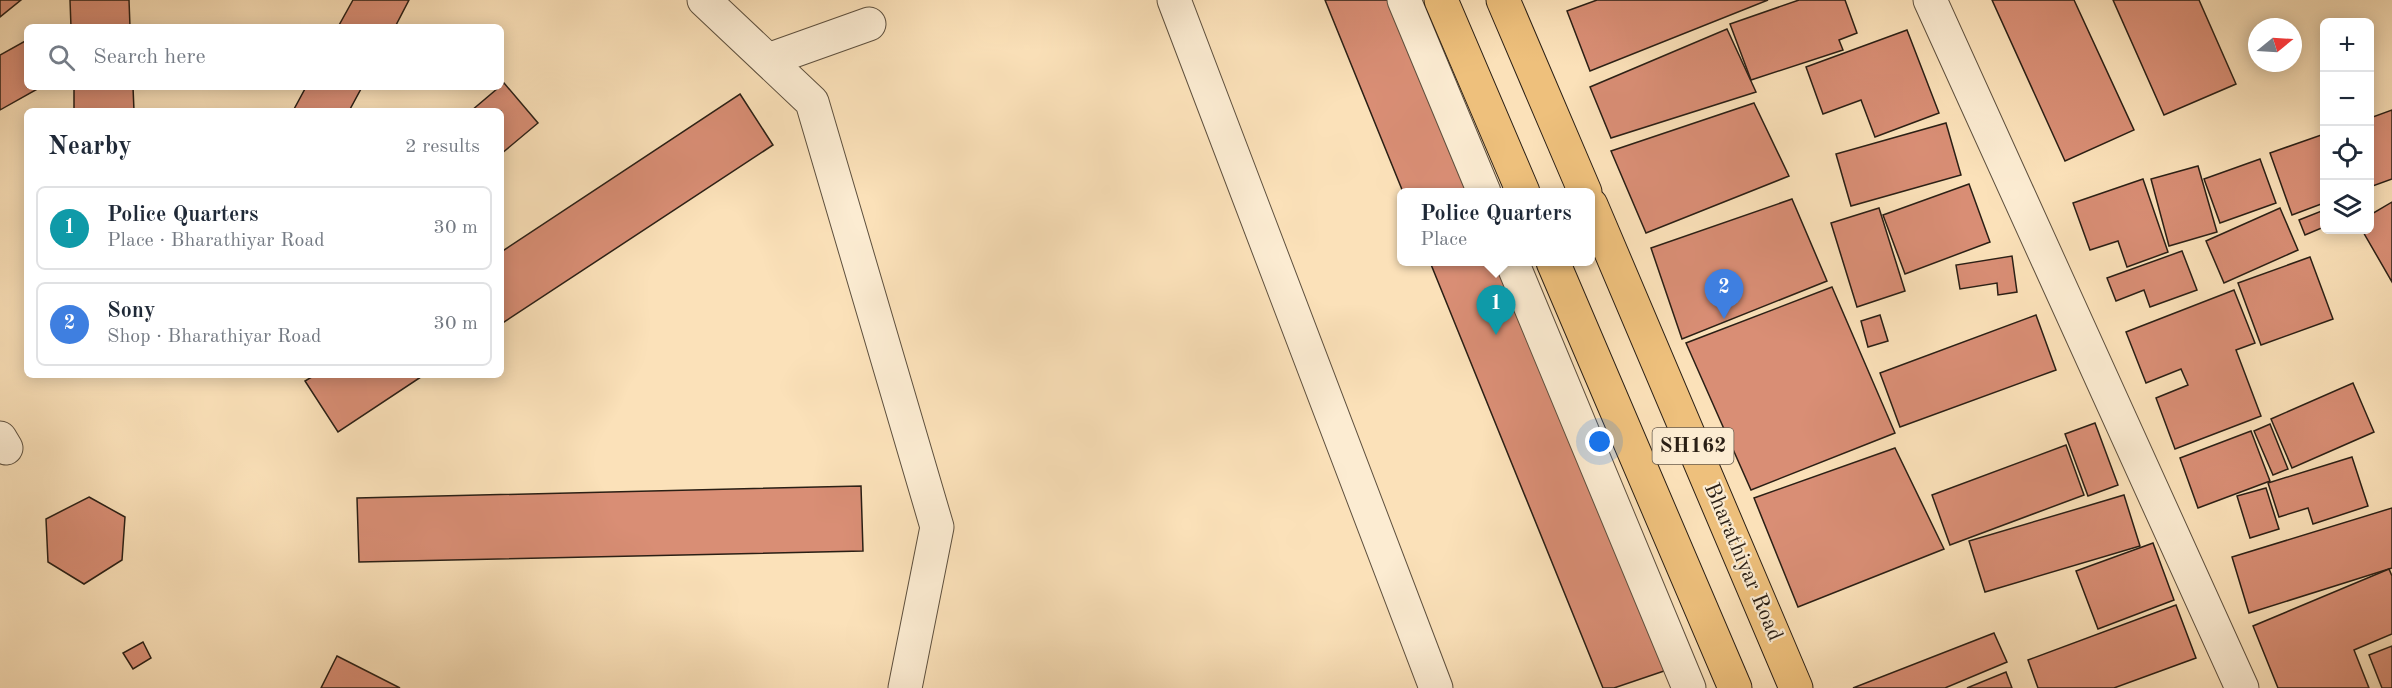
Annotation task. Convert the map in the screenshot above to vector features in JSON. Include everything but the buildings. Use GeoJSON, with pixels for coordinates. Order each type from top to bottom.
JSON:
{"type":"FeatureCollection","features":[{"type":"Feature","properties":{"kind":"main road"},"geometry":{"type":"LineString","coordinates":[[1441,0],[1521,188]]}},
{"type":"Feature","properties":{"kind":"main road"},"geometry":{"type":"LineString","coordinates":[[1503,0],[1583,188]]}},
{"type":"Feature","properties":{"kind":"main road","name":"Bharathiyar Road"},"geometry":{"type":"LineString","coordinates":[[1595,217],[1796,688]]}},
{"type":"Feature","properties":{"kind":"main road","name":"SH162"},"geometry":{"type":"LineString","coordinates":[[1555,266],[1735,688]]}},
{"type":"Feature","properties":{"kind":"street"},"geometry":{"type":"LineString","coordinates":[[704,0],[812,102],[937,527],[905,688]]}},
{"type":"Feature","properties":{"kind":"street"},"geometry":{"type":"LineString","coordinates":[[1174,0],[1436,688]]}},
{"type":"Feature","properties":{"kind":"street"},"geometry":{"type":"LineString","coordinates":[[1404,0],[1482,188]]}},
{"type":"Feature","properties":{"kind":"street"},"geometry":{"type":"LineString","coordinates":[[1930,0],[2242,688]]}},
{"type":"Feature","properties":{"kind":"street"},"geometry":{"type":"LineString","coordinates":[[768,60],[869,24]]}},
{"type":"Feature","properties":{"kind":"street"},"geometry":{"type":"LineString","coordinates":[[1514,266],[1689,688]]}},
{"type":"Feature","properties":{"kind":"place","name":"Sony"},"geometry":{"type":"Point","coordinates":[1724,319]}},
{"type":"Feature","properties":{"kind":"place","name":"Police Quarters"},"geometry":{"type":"Point","coordinates":[1496,335]}}]}
